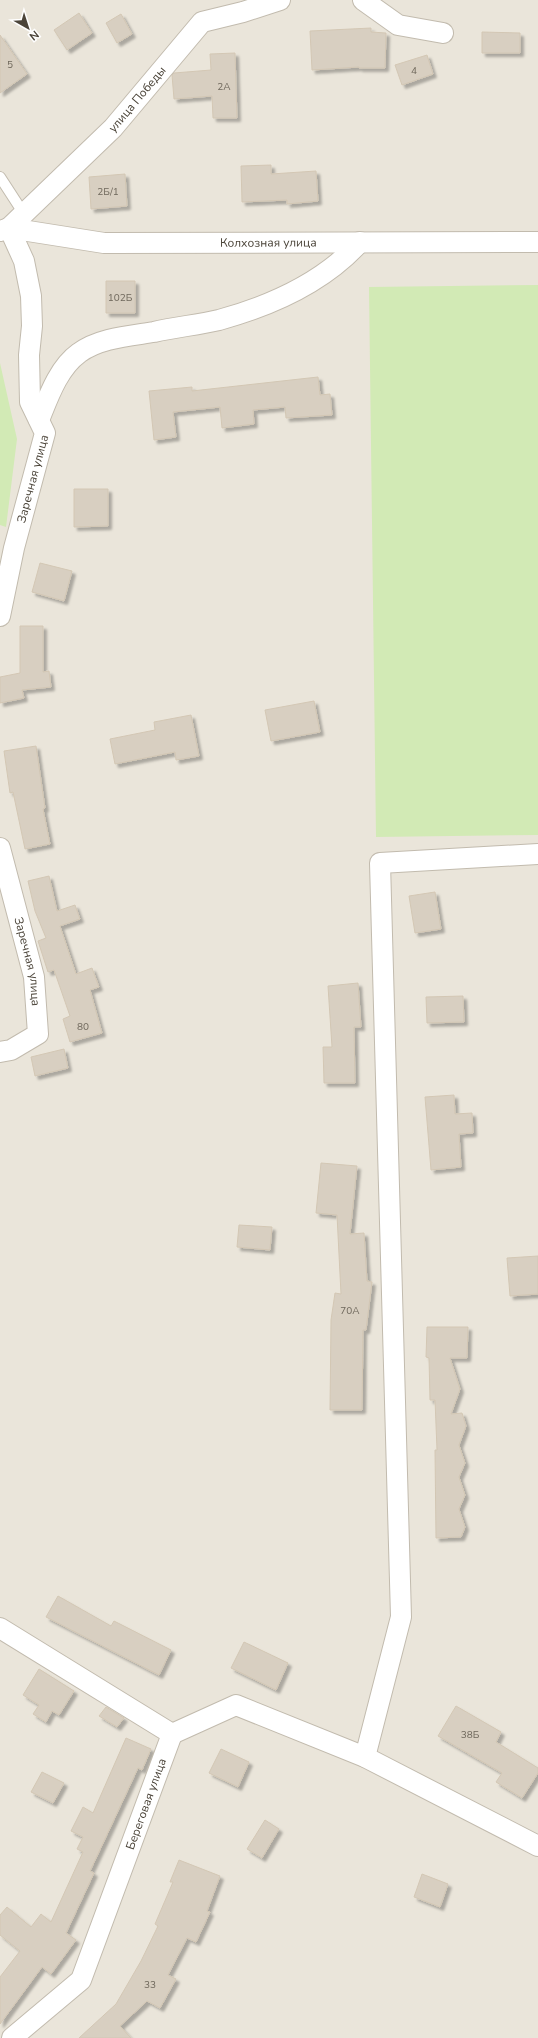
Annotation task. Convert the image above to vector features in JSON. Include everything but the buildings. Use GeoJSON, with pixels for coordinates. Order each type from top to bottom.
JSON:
{"type":"FeatureCollection","features":[{"type":"Feature","properties":{"kind":"street","name":"улица Победы"},"geometry":{"type":"LineString","coordinates":[[4,230],[24,214],[113,128],[202,22],[243,12],[280,0]]}},
{"type":"Feature","properties":{"kind":"street"},"geometry":{"type":"LineString","coordinates":[[363,0],[398,24],[443,33]]}},
{"type":"Feature","properties":{"kind":"street","name":"Колхозная улица"},"geometry":{"type":"LineString","coordinates":[[4,230],[104,243],[538,242]]}},
{"type":"Feature","properties":{"kind":"street","name":"Заречная улица"},"geometry":{"type":"LineString","coordinates":[[0,616],[14,548],[45,433],[30,402],[29,355],[32,326],[31,296],[24,261],[4,230]]}},
{"type":"Feature","properties":{"kind":"street"},"geometry":{"type":"LineString","coordinates":[[39,420],[57,378],[78,354],[100,342],[218,320],[265,306],[311,281],[349,255],[360,242]]}},
{"type":"Feature","properties":{"kind":"street","name":"Заречная улица"},"geometry":{"type":"LineString","coordinates":[[0,848],[4,880],[34,977],[38,1034],[11,1050],[0,1052]]}},
{"type":"Feature","properties":{"kind":"street"},"geometry":{"type":"LineString","coordinates":[[364,1757],[401,1617],[380,863],[538,854]]}},
{"type":"Feature","properties":{"kind":"street"},"geometry":{"type":"LineString","coordinates":[[0,1628],[172,1734],[236,1705],[364,1757],[538,1846]]}},
{"type":"Feature","properties":{"kind":"street","name":"Береговая улица"},"geometry":{"type":"LineString","coordinates":[[12,2038],[81,1980],[172,1734]]}},
{"type":"Feature","properties":{"kind":"lane"},"geometry":{"type":"LineString","coordinates":[[0,177],[24,214]]}},
{"type":"Feature","properties":{"kind":"shaded area"},"geometry":{"type":"Polygon","coordinates":[[[0,0],[538,0],[538,2038],[0,2038],[0,0]]]}},
{"type":"Feature","properties":{"kind":"green space"},"geometry":{"type":"Polygon","coordinates":[[[538,285],[538,835],[376,837],[369,287],[538,285]]]}},
{"type":"Feature","properties":{"kind":"green space"},"geometry":{"type":"Polygon","coordinates":[[[0,363],[17,439],[6,527],[0,525],[0,363]]]}}]}
